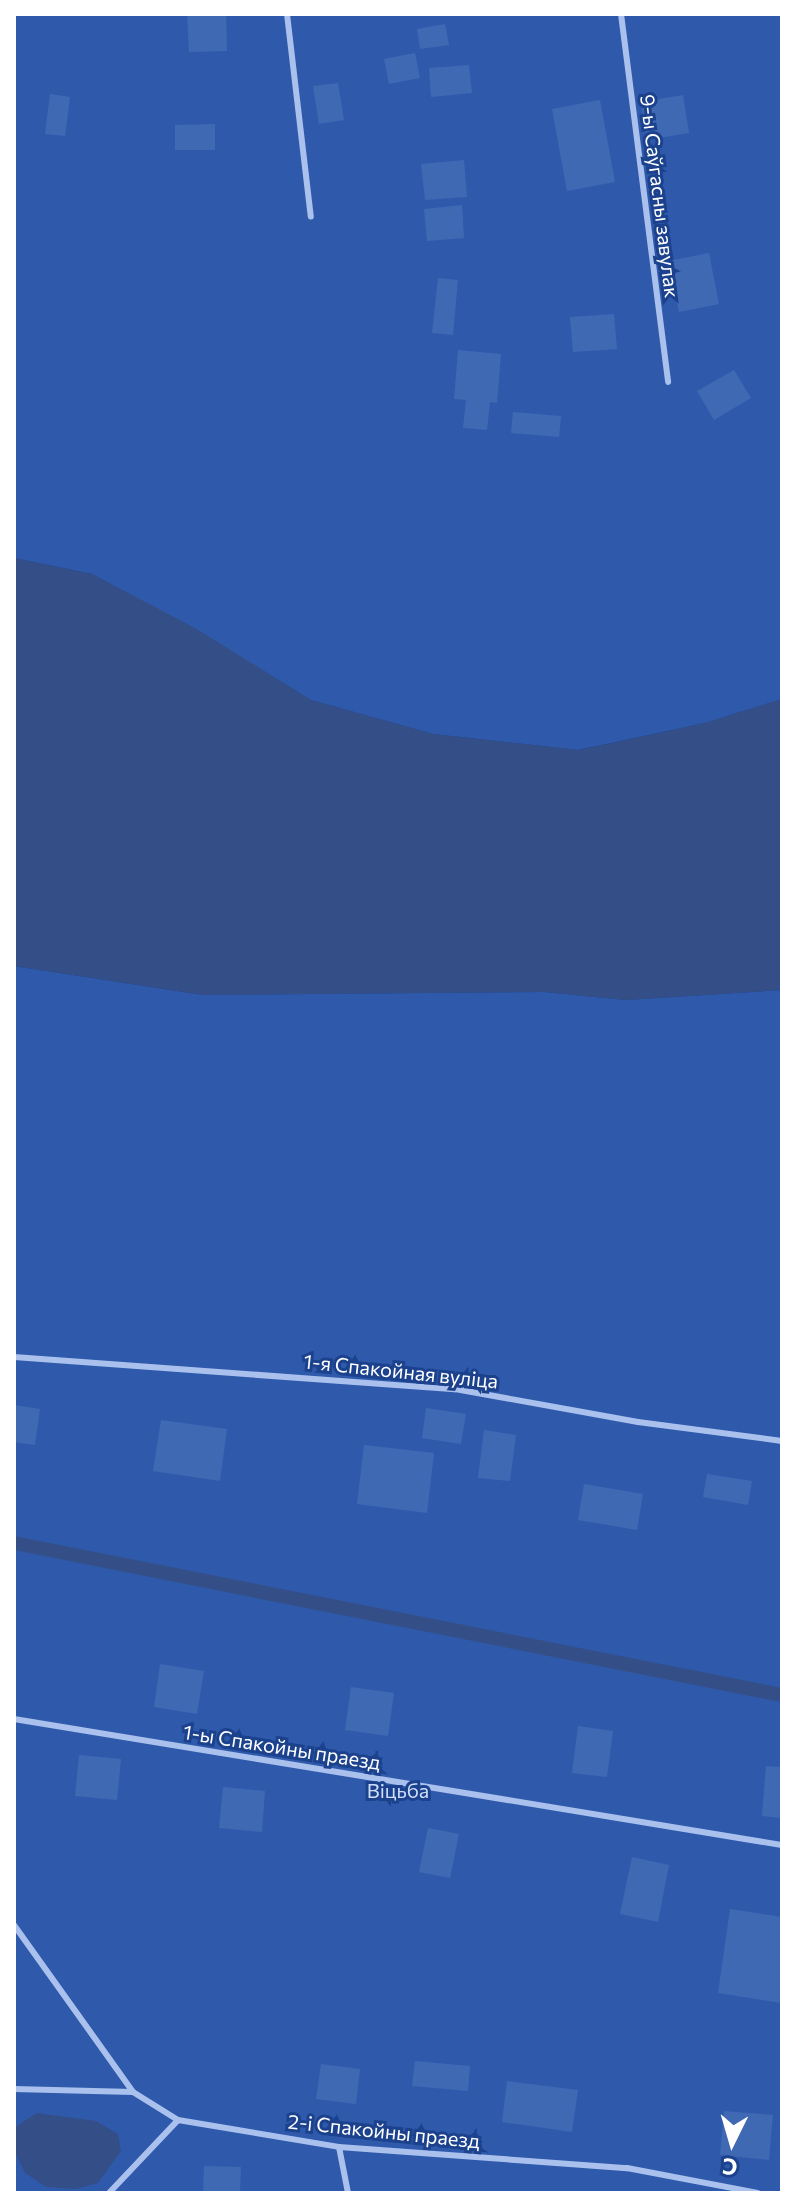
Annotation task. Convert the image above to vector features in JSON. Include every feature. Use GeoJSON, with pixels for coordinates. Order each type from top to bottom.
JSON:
{"type":"FeatureCollection","features":[{"type":"Feature","properties":{"kind":"lane"},"geometry":{"type":"LineString","coordinates":[[287,14],[311,217]]}},
{"type":"Feature","properties":{"kind":"lane","name":"9-ы Саўгасны завулак"},"geometry":{"type":"LineString","coordinates":[[621,14],[668,382]]}},
{"type":"Feature","properties":{"kind":"lane","name":"1-я Спакойная вуліца"},"geometry":{"type":"LineString","coordinates":[[14,1357],[455,1389],[782,1441]]}},
{"type":"Feature","properties":{"kind":"lane","name":"1-ы Спакойны праезд"},"geometry":{"type":"LineString","coordinates":[[14,1719],[782,1845]]}},
{"type":"Feature","properties":{"kind":"lane"},"geometry":{"type":"LineString","coordinates":[[14,1925],[133,2092]]}},
{"type":"Feature","properties":{"kind":"lane"},"geometry":{"type":"LineString","coordinates":[[14,2089],[133,2092]]}},
{"type":"Feature","properties":{"kind":"lane","name":"2-і Спакойны праезд"},"geometry":{"type":"LineString","coordinates":[[133,2092],[178,2120],[339,2147],[627,2168],[758,2193]]}},
{"type":"Feature","properties":{"kind":"lane"},"geometry":{"type":"LineString","coordinates":[[109,2193],[178,2120]]}},
{"type":"Feature","properties":{"kind":"lane"},"geometry":{"type":"LineString","coordinates":[[339,2147],[348,2193]]}},
{"type":"Feature","properties":{"kind":"green space"},"geometry":{"type":"Polygon","coordinates":[[[14,14],[782,14],[782,699],[705,723],[578,750],[433,734],[311,700],[195,629],[92,574],[14,558],[14,14]]]}},
{"type":"Feature","properties":{"kind":"green space","name":"Віцьба"},"geometry":{"type":"Polygon","coordinates":[[[14,966],[203,995],[544,992],[626,1000],[782,990],[782,2193],[14,2193],[14,966]]]}},
{"type":"Feature","properties":{"kind":"shaded area"},"geometry":{"type":"Polygon","coordinates":[[[14,558],[92,574],[195,628],[311,700],[433,734],[579,750],[705,723],[782,699],[782,990],[626,1000],[544,992],[203,995],[14,966],[14,558]]]}},
{"type":"Feature","properties":{"kind":"shaded area"},"geometry":{"type":"Polygon","coordinates":[[[37,2113],[96,2121],[118,2134],[121,2151],[98,2183],[76,2189],[46,2187],[25,2173],[14,2151],[15,2127],[37,2113]]]}},
{"type":"Feature","properties":{"kind":"building"},"geometry":{"type":"Polygon","coordinates":[[[187,14],[226,14],[227,51],[189,52],[187,14]]]}},
{"type":"Feature","properties":{"kind":"building"},"geometry":{"type":"Polygon","coordinates":[[[445,24],[449,45],[420,49],[417,29],[445,24]]]}},
{"type":"Feature","properties":{"kind":"building"},"geometry":{"type":"Polygon","coordinates":[[[415,53],[420,78],[389,84],[384,59],[415,53]]]}},
{"type":"Feature","properties":{"kind":"building"},"geometry":{"type":"Polygon","coordinates":[[[469,65],[472,93],[431,97],[429,68],[469,65]]]}},
{"type":"Feature","properties":{"kind":"building"},"geometry":{"type":"Polygon","coordinates":[[[338,83],[344,120],[319,124],[313,86],[338,83]]]}},
{"type":"Feature","properties":{"kind":"building"},"geometry":{"type":"Polygon","coordinates":[[[50,94],[70,97],[65,136],[45,134],[50,94]]]}},
{"type":"Feature","properties":{"kind":"building"},"geometry":{"type":"Polygon","coordinates":[[[683,95],[689,133],[647,140],[641,102],[683,95]]]}},
{"type":"Feature","properties":{"kind":"building"},"geometry":{"type":"Polygon","coordinates":[[[600,100],[615,182],[567,191],[552,109],[600,100]]]}},
{"type":"Feature","properties":{"kind":"building"},"geometry":{"type":"Polygon","coordinates":[[[215,124],[215,150],[175,150],[175,125],[215,124]]]}},
{"type":"Feature","properties":{"kind":"building"},"geometry":{"type":"Polygon","coordinates":[[[464,160],[467,197],[425,200],[421,164],[464,160]]]}},
{"type":"Feature","properties":{"kind":"building"},"geometry":{"type":"Polygon","coordinates":[[[462,205],[464,238],[427,241],[424,209],[462,205]]]}},
{"type":"Feature","properties":{"kind":"building"},"geometry":{"type":"Polygon","coordinates":[[[709,253],[719,304],[679,312],[669,261],[709,253]]]}},
{"type":"Feature","properties":{"kind":"building"},"geometry":{"type":"Polygon","coordinates":[[[438,278],[458,280],[453,335],[432,333],[438,278]]]}},
{"type":"Feature","properties":{"kind":"building"},"geometry":{"type":"Polygon","coordinates":[[[614,314],[617,349],[573,352],[570,317],[614,314]]]}},
{"type":"Feature","properties":{"kind":"building"},"geometry":{"type":"Polygon","coordinates":[[[458,350],[501,354],[497,403],[490,402],[487,430],[463,428],[466,400],[454,399],[458,350]]]}},
{"type":"Feature","properties":{"kind":"building"},"geometry":{"type":"Polygon","coordinates":[[[734,370],[751,398],[714,420],[697,391],[734,370]]]}},
{"type":"Feature","properties":{"kind":"building"},"geometry":{"type":"Polygon","coordinates":[[[513,412],[561,416],[559,437],[511,433],[513,412]]]}},
{"type":"Feature","properties":{"kind":"building"},"geometry":{"type":"Polygon","coordinates":[[[14,1405],[40,1409],[35,1445],[14,1442],[14,1405]]]}},
{"type":"Feature","properties":{"kind":"building"},"geometry":{"type":"Polygon","coordinates":[[[426,1408],[466,1414],[461,1444],[422,1438],[426,1408]]]}},
{"type":"Feature","properties":{"kind":"building"},"geometry":{"type":"Polygon","coordinates":[[[161,1420],[227,1429],[220,1481],[153,1471],[161,1420]]]}},
{"type":"Feature","properties":{"kind":"building"},"geometry":{"type":"Polygon","coordinates":[[[484,1430],[516,1435],[510,1481],[478,1478],[484,1430]]]}},
{"type":"Feature","properties":{"kind":"building"},"geometry":{"type":"Polygon","coordinates":[[[364,1445],[434,1453],[427,1513],[357,1504],[364,1445]]]}},
{"type":"Feature","properties":{"kind":"building"},"geometry":{"type":"Polygon","coordinates":[[[707,1474],[752,1481],[748,1505],[703,1497],[707,1474]]]}},
{"type":"Feature","properties":{"kind":"building"},"geometry":{"type":"Polygon","coordinates":[[[584,1484],[643,1494],[637,1530],[578,1520],[584,1484]]]}},
{"type":"Feature","properties":{"kind":"building"},"geometry":{"type":"Polygon","coordinates":[[[160,1664],[204,1671],[197,1714],[154,1707],[160,1664]]]}},
{"type":"Feature","properties":{"kind":"building"},"geometry":{"type":"Polygon","coordinates":[[[351,1687],[394,1693],[388,1736],[345,1730],[351,1687]]]}},
{"type":"Feature","properties":{"kind":"building"},"geometry":{"type":"Polygon","coordinates":[[[578,1726],[613,1731],[607,1777],[572,1773],[578,1726]]]}},
{"type":"Feature","properties":{"kind":"building"},"geometry":{"type":"Polygon","coordinates":[[[79,1755],[121,1759],[117,1800],[75,1796],[79,1755]]]}},
{"type":"Feature","properties":{"kind":"building"},"geometry":{"type":"Polygon","coordinates":[[[766,1766],[782,1767],[782,1818],[762,1816],[766,1766]]]}},
{"type":"Feature","properties":{"kind":"building"},"geometry":{"type":"Polygon","coordinates":[[[223,1787],[265,1791],[262,1832],[219,1828],[223,1787]]]}},
{"type":"Feature","properties":{"kind":"building"},"geometry":{"type":"Polygon","coordinates":[[[428,1828],[459,1834],[450,1878],[419,1872],[428,1828]]]}},
{"type":"Feature","properties":{"kind":"building"},"geometry":{"type":"Polygon","coordinates":[[[632,1857],[669,1865],[658,1922],[620,1914],[632,1857]]]}},
{"type":"Feature","properties":{"kind":"building"},"geometry":{"type":"Polygon","coordinates":[[[730,1909],[782,1917],[782,2003],[718,1993],[730,1909]]]}},
{"type":"Feature","properties":{"kind":"building"},"geometry":{"type":"Polygon","coordinates":[[[415,2061],[470,2066],[468,2091],[412,2086],[415,2061]]]}},
{"type":"Feature","properties":{"kind":"building"},"geometry":{"type":"Polygon","coordinates":[[[321,2064],[360,2069],[356,2104],[316,2099],[321,2064]]]}},
{"type":"Feature","properties":{"kind":"building"},"geometry":{"type":"Polygon","coordinates":[[[507,2081],[578,2090],[572,2132],[502,2122],[507,2081]]]}},
{"type":"Feature","properties":{"kind":"building"},"geometry":{"type":"Polygon","coordinates":[[[724,2111],[773,2115],[769,2160],[720,2155],[724,2111]]]}},
{"type":"Feature","properties":{"kind":"building"},"geometry":{"type":"Polygon","coordinates":[[[204,2166],[241,2167],[240,2193],[203,2193],[204,2166]]]}},
{"type":"Feature","properties":{"kind":"waterway"},"geometry":{"type":"LineString","coordinates":[[14,1543],[782,1695]]}}]}
